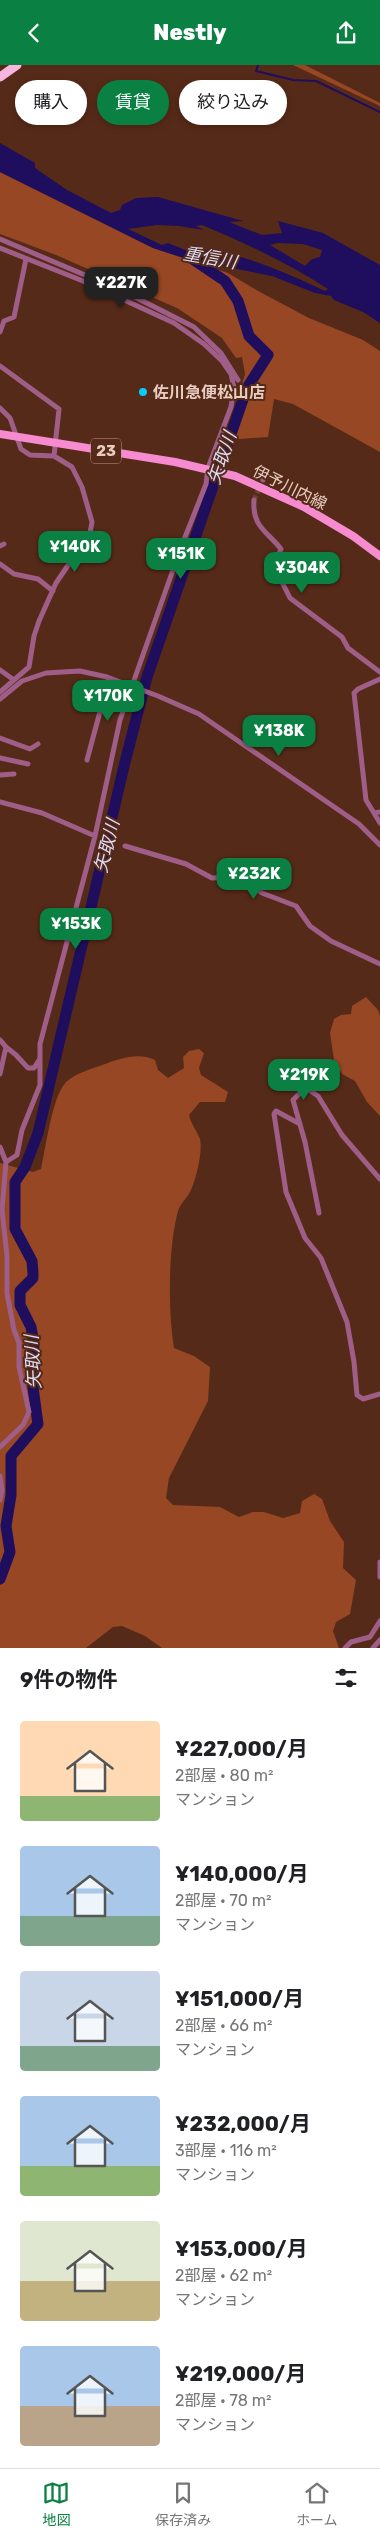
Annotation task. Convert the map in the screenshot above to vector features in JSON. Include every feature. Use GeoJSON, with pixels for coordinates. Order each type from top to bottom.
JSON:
{"type":"FeatureCollection","features":[{"type":"Feature","properties":{"kind":"highway"},"geometry":{"type":"LineString","coordinates":[[0,77],[17,65]]}},
{"type":"Feature","properties":{"kind":"main road","name":"伊予川内線"},"geometry":{"type":"LineString","coordinates":[[0,434],[210,469],[227,474],[268,489],[304,507],[353,536],[380,556]]}},
{"type":"Feature","properties":{"kind":"street"},"geometry":{"type":"LineString","coordinates":[[0,239],[125,292],[194,327],[221,353],[239,378],[234,388],[206,484],[180,550],[141,666],[120,720],[96,836],[40,1044],[40,1085],[22,1131],[17,1155],[6,1162]]}},
{"type":"Feature","properties":{"kind":"street"},"geometry":{"type":"LineString","coordinates":[[0,248],[90,284],[174,323],[204,344],[222,361],[230,374],[234,388]]}},
{"type":"Feature","properties":{"kind":"street"},"geometry":{"type":"LineString","coordinates":[[0,332],[4,321],[14,317],[26,259]]}},
{"type":"Feature","properties":{"kind":"street"},"geometry":{"type":"LineString","coordinates":[[0,366],[59,409],[54,456]]}},
{"type":"Feature","properties":{"kind":"street"},"geometry":{"type":"LineString","coordinates":[[0,408],[10,419],[21,449],[25,453],[54,456],[72,467],[82,487],[92,521],[90,533],[53,591],[34,636],[29,667],[0,692]]}},
{"type":"Feature","properties":{"kind":"street"},"geometry":{"type":"LineString","coordinates":[[263,479],[267,470]]}},
{"type":"Feature","properties":{"kind":"street"},"geometry":{"type":"LineString","coordinates":[[254,500],[253,512],[257,523],[281,549],[274,566],[290,598],[342,637],[348,648],[380,672]]}},
{"type":"Feature","properties":{"kind":"street"},"geometry":{"type":"LineString","coordinates":[[0,564],[14,573],[38,579],[53,591]]}},
{"type":"Feature","properties":{"kind":"street"},"geometry":{"type":"LineString","coordinates":[[0,670],[14,680]]}},
{"type":"Feature","properties":{"kind":"street"},"geometry":{"type":"LineString","coordinates":[[0,699],[22,681],[46,673],[80,671],[158,696],[199,714],[359,823],[380,845]]}},
{"type":"Feature","properties":{"kind":"street"},"geometry":{"type":"LineString","coordinates":[[87,760],[109,679]]}},
{"type":"Feature","properties":{"kind":"street"},"geometry":{"type":"LineString","coordinates":[[380,679],[358,689],[354,693],[359,727],[364,793],[366,800],[377,813],[380,823]]}},
{"type":"Feature","properties":{"kind":"street"},"geometry":{"type":"LineString","coordinates":[[0,738],[30,749],[38,743]]}},
{"type":"Feature","properties":{"kind":"street"},"geometry":{"type":"LineString","coordinates":[[0,759],[28,764]]}},
{"type":"Feature","properties":{"kind":"street"},"geometry":{"type":"LineString","coordinates":[[0,775],[9,776],[14,774]]}},
{"type":"Feature","properties":{"kind":"street"},"geometry":{"type":"LineString","coordinates":[[0,802],[42,813],[96,836]]}},
{"type":"Feature","properties":{"kind":"street"},"geometry":{"type":"LineString","coordinates":[[125,845],[186,864],[212,878],[234,877],[242,880],[262,893],[296,906],[310,926],[331,941],[380,964]]}},
{"type":"Feature","properties":{"kind":"street"},"geometry":{"type":"LineString","coordinates":[[0,1040],[28,1068],[34,1068],[39,1060]]}},
{"type":"Feature","properties":{"kind":"street"},"geometry":{"type":"LineString","coordinates":[[0,1074],[6,1047]]}},
{"type":"Feature","properties":{"kind":"street"},"geometry":{"type":"LineString","coordinates":[[319,1213],[293,1100],[302,1090],[309,1090],[318,1096],[342,1135],[380,1179]]}},
{"type":"Feature","properties":{"kind":"street"},"geometry":{"type":"LineString","coordinates":[[300,1124],[276,1111],[274,1114],[286,1192],[302,1227],[305,1239],[318,1252],[340,1302],[354,1363],[356,1395],[363,1399],[380,1394]]}},
{"type":"Feature","properties":{"kind":"street"},"geometry":{"type":"LineString","coordinates":[[0,1147],[6,1162],[2,1210],[8,1256],[7,1293],[18,1343],[19,1367],[29,1412],[28,1418],[0,1447]]}},
{"type":"Feature","properties":{"kind":"street"},"geometry":{"type":"LineString","coordinates":[[0,1476],[2,1491],[0,1500]]}},
{"type":"Feature","properties":{"kind":"street"},"geometry":{"type":"LineString","coordinates":[[380,1562],[380,1577]]}},
{"type":"Feature","properties":{"kind":"street"},"geometry":{"type":"LineString","coordinates":[[345,1648],[351,1642],[370,1637],[380,1621]]}},
{"type":"Feature","properties":{"kind":"street"},"geometry":{"type":"LineString","coordinates":[[373,1648],[380,1640]]}},
{"type":"Feature","properties":{"kind":"shaded area"},"geometry":{"type":"Polygon","coordinates":[[[293,65],[305,65],[380,103],[380,106],[293,65]]]}},
{"type":"Feature","properties":{"kind":"shaded area"},"geometry":{"type":"Polygon","coordinates":[[[0,172],[153,248],[228,273],[309,318],[363,340],[380,351],[380,452],[293,404],[274,399],[268,437],[226,440],[245,374],[242,357],[236,358],[222,338],[177,308],[56,255],[0,234],[0,172]]]}},
{"type":"Feature","properties":{"kind":"shaded area"},"geometry":{"type":"Polygon","coordinates":[[[366,997],[378,1010],[380,1016],[380,1116],[367,1102],[355,1081],[342,1074],[334,1060],[330,1033],[334,1019],[341,1015],[351,1014],[352,1006],[366,997]]]}},
{"type":"Feature","properties":{"kind":"shaded area"},"geometry":{"type":"Polygon","coordinates":[[[199,1049],[204,1053],[199,1068],[201,1075],[228,1092],[225,1102],[200,1102],[189,1115],[200,1139],[201,1151],[195,1180],[190,1192],[179,1208],[175,1226],[172,1243],[170,1298],[174,1348],[194,1356],[210,1367],[208,1401],[169,1478],[166,1498],[173,1505],[220,1507],[239,1517],[253,1512],[264,1512],[283,1518],[300,1513],[302,1501],[314,1494],[322,1499],[330,1521],[344,1542],[343,1568],[356,1580],[350,1614],[336,1622],[333,1631],[339,1648],[162,1648],[145,1636],[122,1626],[113,1627],[86,1648],[0,1648],[0,1163],[33,1172],[41,1169],[57,1099],[66,1082],[75,1076],[120,1059],[138,1056],[155,1060],[158,1070],[168,1078],[184,1068],[183,1057],[189,1051],[199,1049]]]}},
{"type":"Feature","properties":{"kind":"water","name":"重信川"},"geometry":{"type":"Polygon","coordinates":[[[0,143],[35,163],[35,168],[67,190],[111,213],[120,210],[122,205],[136,198],[158,197],[243,221],[229,222],[262,235],[282,233],[278,221],[323,233],[380,265],[380,323],[363,312],[334,300],[331,296],[315,293],[272,276],[187,259],[153,248],[0,172],[0,143]],[[157,225],[128,229],[162,245],[168,243],[193,253],[204,250],[238,256],[278,270],[325,291],[328,289],[267,254],[202,225],[196,226],[204,230],[157,225]],[[278,243],[270,245],[305,266],[312,259],[320,257],[322,250],[303,244],[278,243]]]}},
{"type":"Feature","properties":{"kind":"waterway"},"geometry":{"type":"LineString","coordinates":[[258,65],[256,71],[293,80],[316,81],[380,112]]}},
{"type":"Feature","properties":{"kind":"waterway","name":"矢取川"},"geometry":{"type":"LineString","coordinates":[[0,1579],[10,1552],[6,1526],[11,1495],[11,1456],[38,1424],[31,1373],[34,1344],[31,1327],[20,1305],[20,1291],[33,1278],[32,1261],[15,1229],[15,1182],[25,1167],[38,1133],[125,762],[147,677],[247,388],[268,355],[249,336],[238,301],[225,281],[188,256]]}},
{"type":"Feature","properties":{"kind":"tunnel"},"geometry":{"type":"LineString","coordinates":[[254,500],[261,484]]}},
{"type":"Feature","properties":{"kind":"place","name":"佐川急便松山店"},"geometry":{"type":"Point","coordinates":[143,392]}}]}
